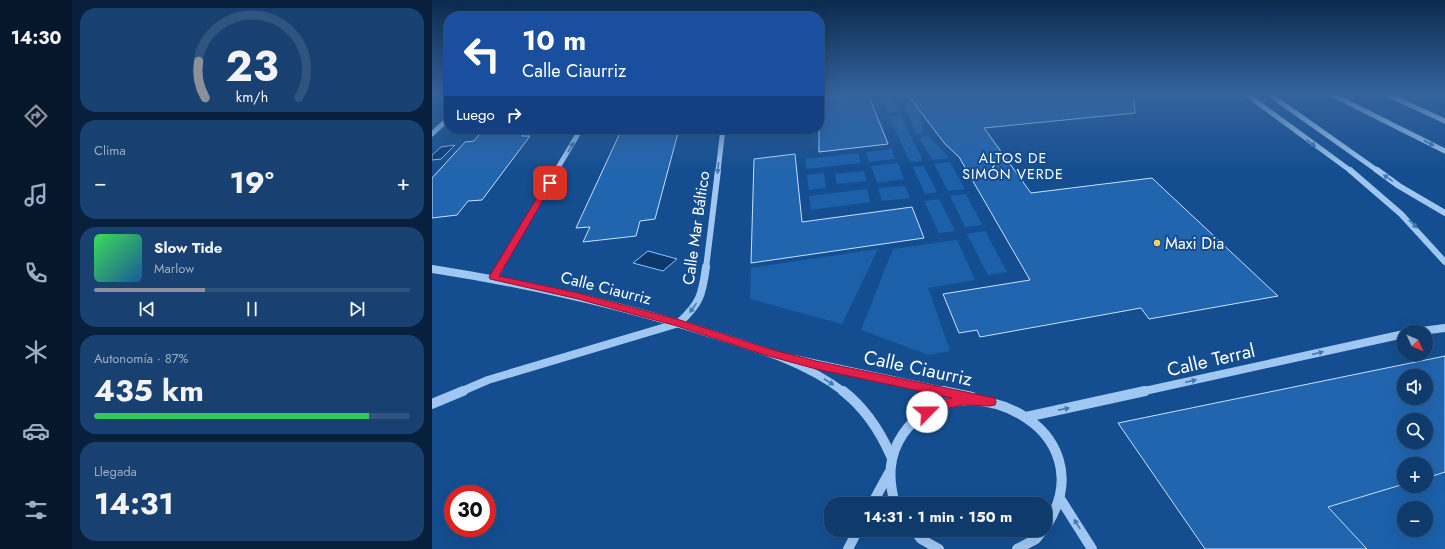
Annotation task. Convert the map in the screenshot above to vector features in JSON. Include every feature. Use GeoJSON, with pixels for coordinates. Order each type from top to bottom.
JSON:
{"type":"FeatureCollection","features":[{"type":"Feature","properties":{"kind":"street"},"geometry":{"type":"LineString","coordinates":[[1280,120],[1377,193],[1425,236],[1445,262]]}},
{"type":"Feature","properties":{"kind":"street"},"geometry":{"type":"LineString","coordinates":[[1305,120],[1399,186],[1445,213]]}},
{"type":"Feature","properties":{"kind":"street"},"geometry":{"type":"LineString","coordinates":[[1382,120],[1445,151]]}},
{"type":"Feature","properties":{"kind":"street"},"geometry":{"type":"LineString","coordinates":[[432,134],[444,123]]}},
{"type":"Feature","properties":{"kind":"street"},"geometry":{"type":"LineString","coordinates":[[494,277],[579,134]]}},
{"type":"Feature","properties":{"kind":"street","name":"Calle Mar Báltico"},"geometry":{"type":"LineString","coordinates":[[680,323],[695,308],[703,290],[722,134]]}},
{"type":"Feature","properties":{"kind":"street","name":"Calle Ciaurriz"},"geometry":{"type":"LineString","coordinates":[[432,268],[494,277],[578,296],[680,323],[769,353],[812,371],[845,392],[873,421],[891,456]]}},
{"type":"Feature","properties":{"kind":"street"},"geometry":{"type":"LineString","coordinates":[[432,404],[488,380],[680,323]]}},
{"type":"Feature","properties":{"kind":"street"},"geometry":{"type":"LineString","coordinates":[[1433,330],[1445,328]]}},
{"type":"Feature","properties":{"kind":"street","name":"Calle Terral"},"geometry":{"type":"LineString","coordinates":[[1026,416],[1081,406],[1397,336]]}},
{"type":"Feature","properties":{"kind":"street","name":"Calle Ciaurriz"},"geometry":{"type":"LineString","coordinates":[[769,353],[816,365],[990,402]]}},
{"type":"Feature","properties":{"kind":"street"},"geometry":{"type":"LineString","coordinates":[[893,497],[889,486],[891,456],[904,431],[918,417],[937,406],[963,400],[990,402],[1026,416],[1052,443],[1062,468],[1061,500],[1052,519]]}},
{"type":"Feature","properties":{"kind":"street"},"geometry":{"type":"LineString","coordinates":[[876,497],[890,471]]}},
{"type":"Feature","properties":{"kind":"street"},"geometry":{"type":"LineString","coordinates":[[1061,500],[1092,549]]}},
{"type":"Feature","properties":{"kind":"street"},"geometry":{"type":"LineString","coordinates":[[848,549],[854,537]]}},
{"type":"Feature","properties":{"kind":"street"},"geometry":{"type":"LineString","coordinates":[[920,537],[939,549]]}},
{"type":"Feature","properties":{"kind":"street"},"geometry":{"type":"LineString","coordinates":[[1017,549],[1038,537]]}},
{"type":"Feature","properties":{"kind":"shaded area"},"geometry":{"type":"Polygon","coordinates":[[[890,120],[902,120],[923,161],[910,162],[890,120]]]}},
{"type":"Feature","properties":{"kind":"shaded area"},"geometry":{"type":"Polygon","coordinates":[[[910,120],[921,120],[924,133],[916,134],[910,120]]]}},
{"type":"Feature","properties":{"kind":"shaded area"},"geometry":{"type":"Polygon","coordinates":[[[928,136],[949,158],[932,160],[919,137],[928,136]]]}},
{"type":"Feature","properties":{"kind":"shaded area"},"geometry":{"type":"Polygon","coordinates":[[[455,145],[441,159],[432,160],[432,155],[441,147],[455,145]]]}},
{"type":"Feature","properties":{"kind":"shaded area"},"geometry":{"type":"Polygon","coordinates":[[[892,149],[895,159],[869,162],[866,152],[892,149]]]}},
{"type":"Feature","properties":{"kind":"shaded area"},"geometry":{"type":"Polygon","coordinates":[[[858,153],[861,163],[806,169],[805,159],[858,153]]]}},
{"type":"Feature","properties":{"kind":"shaded area"},"geometry":{"type":"Polygon","coordinates":[[[950,162],[965,189],[948,191],[934,164],[950,162]]]}},
{"type":"Feature","properties":{"kind":"shaded area"},"geometry":{"type":"Polygon","coordinates":[[[898,163],[904,179],[877,183],[871,166],[898,163]]]}},
{"type":"Feature","properties":{"kind":"shaded area"},"geometry":{"type":"Polygon","coordinates":[[[924,166],[937,192],[925,194],[913,167],[924,166]]]}},
{"type":"Feature","properties":{"kind":"shaded area"},"geometry":{"type":"Polygon","coordinates":[[[864,171],[867,181],[837,184],[835,174],[864,171]]]}},
{"type":"Feature","properties":{"kind":"shaded area"},"geometry":{"type":"Polygon","coordinates":[[[824,173],[826,188],[809,190],[807,175],[824,173]]]}},
{"type":"Feature","properties":{"kind":"shaded area"},"geometry":{"type":"Polygon","coordinates":[[[905,186],[910,198],[882,201],[878,188],[905,186]]]}},
{"type":"Feature","properties":{"kind":"shaded area"},"geometry":{"type":"Polygon","coordinates":[[[867,189],[870,202],[811,210],[809,196],[867,189]]]}},
{"type":"Feature","properties":{"kind":"shaded area"},"geometry":{"type":"Polygon","coordinates":[[[966,194],[982,225],[965,227],[950,196],[966,194]]]}},
{"type":"Feature","properties":{"kind":"shaded area"},"geometry":{"type":"Polygon","coordinates":[[[939,199],[955,231],[939,233],[924,201],[939,199]]]}},
{"type":"Feature","properties":{"kind":"shaded area"},"geometry":{"type":"Polygon","coordinates":[[[985,231],[1007,272],[988,275],[967,234],[985,231]]]}},
{"type":"Feature","properties":{"kind":"shaded area"},"geometry":{"type":"Polygon","coordinates":[[[957,240],[975,280],[928,288],[950,351],[929,355],[861,330],[893,249],[957,240]]]}},
{"type":"Feature","properties":{"kind":"shaded area"},"geometry":{"type":"Polygon","coordinates":[[[878,249],[842,324],[750,299],[751,268],[878,249]]]}},
{"type":"Feature","properties":{"kind":"shaded area"},"geometry":{"type":"Polygon","coordinates":[[[648,251],[677,259],[663,271],[633,263],[648,251]]]}},
{"type":"Feature","properties":{"kind":"shaded area"},"geometry":{"type":"Polygon","coordinates":[[[1445,472],[1445,549],[1367,549],[1328,507],[1397,486],[1397,493],[1433,493],[1433,476],[1445,472]]]}},
{"type":"Feature","properties":{"kind":"building"},"geometry":{"type":"Polygon","coordinates":[[[824,120],[878,120],[888,144],[819,152],[819,134],[824,134],[824,120]]]}},
{"type":"Feature","properties":{"kind":"building"},"geometry":{"type":"Polygon","coordinates":[[[926,120],[1068,120],[984,128],[1031,193],[1152,178],[1278,296],[1149,319],[1141,308],[980,337],[977,330],[959,333],[943,294],[1030,280],[959,157],[945,144],[926,120]]]}},
{"type":"Feature","properties":{"kind":"building"},"geometry":{"type":"Polygon","coordinates":[[[480,134],[524,134],[522,136],[530,136],[482,200],[468,201],[457,215],[432,218],[432,178],[465,142],[474,141],[480,134]]]}},
{"type":"Feature","properties":{"kind":"building"},"geometry":{"type":"Polygon","coordinates":[[[620,134],[678,134],[655,219],[640,221],[636,236],[583,242],[590,227],[576,228],[620,134]]]}},
{"type":"Feature","properties":{"kind":"building"},"geometry":{"type":"Polygon","coordinates":[[[795,154],[802,222],[912,207],[924,238],[751,263],[754,159],[795,154]]]}},
{"type":"Feature","properties":{"kind":"building"},"geometry":{"type":"Polygon","coordinates":[[[1445,356],[1445,472],[1433,476],[1433,457],[1397,457],[1397,486],[1328,507],[1367,549],[1205,549],[1118,423],[1421,361],[1433,361],[1433,358],[1445,356]]]}},
{"type":"Feature","properties":{"kind":"place","name":"Maxi Dia"},"geometry":{"type":"Point","coordinates":[1157,243]}},
{"type":"Feature","properties":{"kind":"district","name":"ALTOS DE SIMÓN VERDE"},"geometry":{"type":"Point","coordinates":[1013,166]}},
{"type":"Feature","properties":{"kind":"route"},"geometry":{"type":"LineString","coordinates":[[550,183],[494,277],[578,296],[680,323],[769,353],[816,365],[990,402],[963,400],[937,406],[927,412]]}}]}
